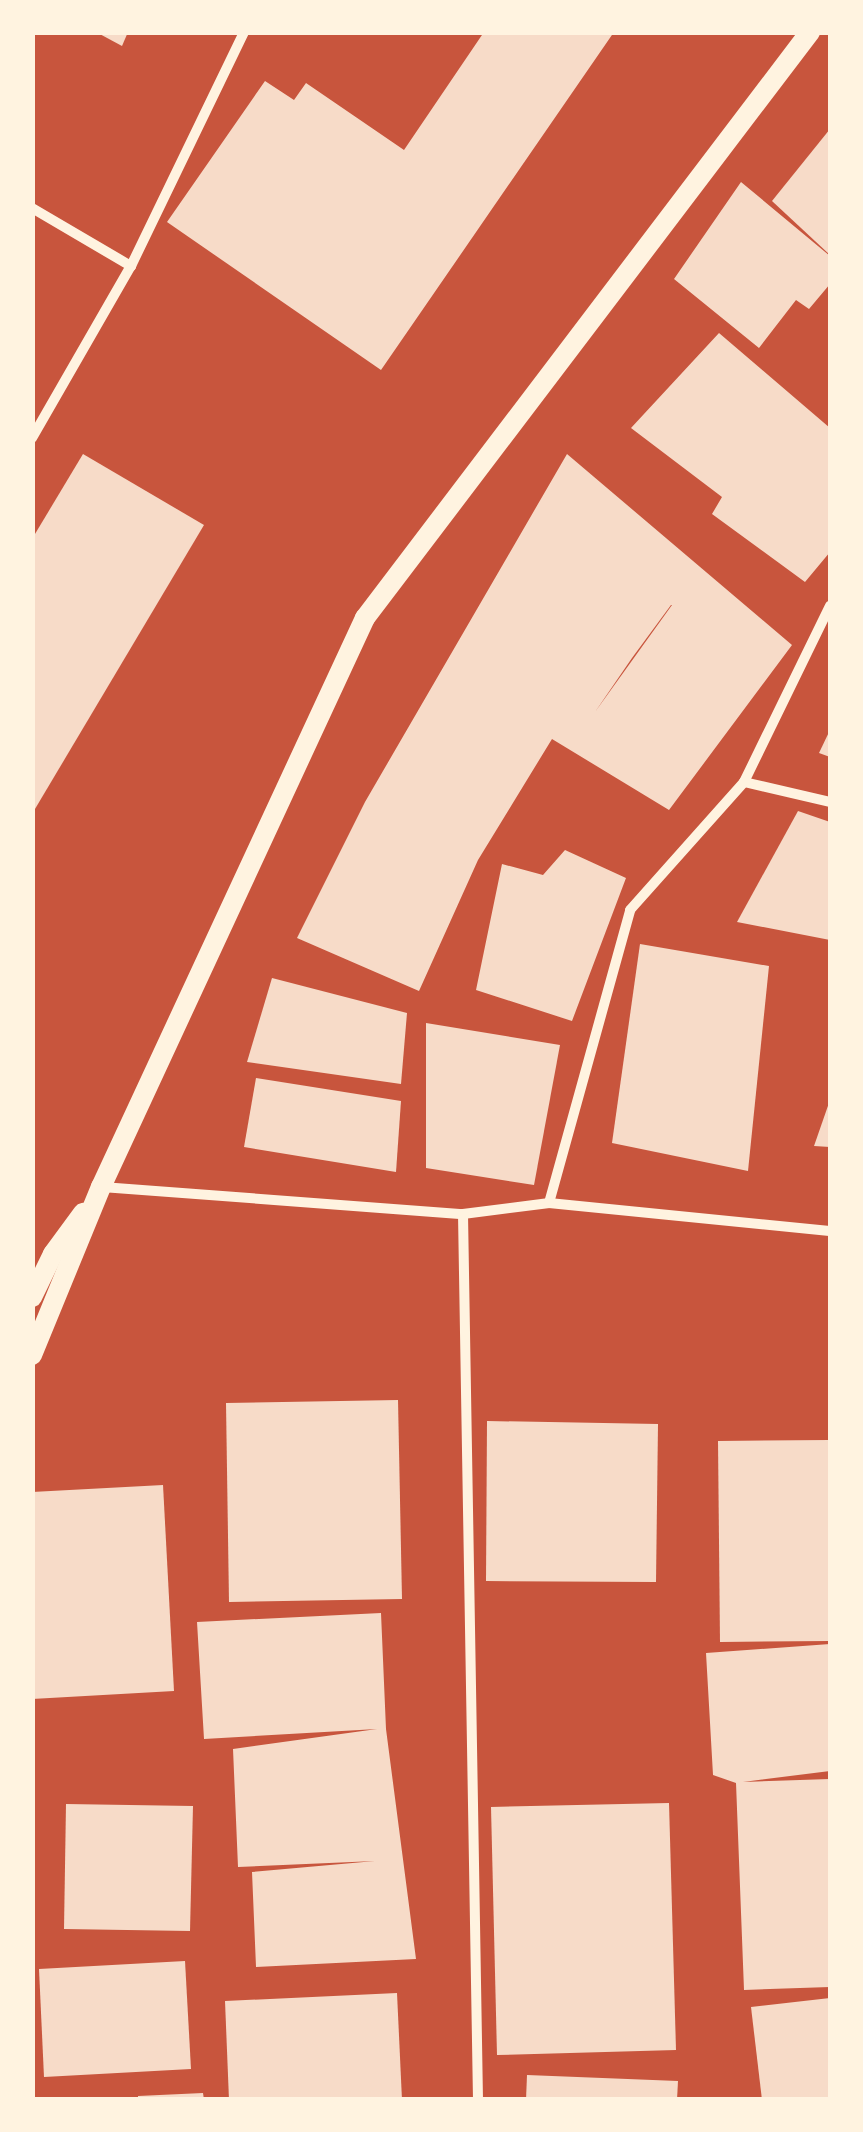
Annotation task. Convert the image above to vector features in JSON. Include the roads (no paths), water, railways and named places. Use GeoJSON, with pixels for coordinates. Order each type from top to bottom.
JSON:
{"type":"FeatureCollection","features":[{"type":"Feature","properties":{"kind":"main road"},"geometry":{"type":"LineString","coordinates":[[32,1355],[101,1186],[365,618],[810,32]]}},
{"type":"Feature","properties":{"kind":"main road"},"geometry":{"type":"LineString","coordinates":[[32,1297],[53,1254],[101,1186]]}},
{"type":"Feature","properties":{"kind":"street"},"geometry":{"type":"LineString","coordinates":[[32,438],[131,266],[244,32]]}},
{"type":"Feature","properties":{"kind":"street"},"geometry":{"type":"LineString","coordinates":[[32,208],[131,266]]}},
{"type":"Feature","properties":{"kind":"street"},"geometry":{"type":"LineString","coordinates":[[549,1203],[630,910],[744,782],[830,606]]}},
{"type":"Feature","properties":{"kind":"street"},"geometry":{"type":"LineString","coordinates":[[744,782],[830,802]]}},
{"type":"Feature","properties":{"kind":"street"},"geometry":{"type":"LineString","coordinates":[[101,1186],[462,1214],[549,1203],[830,1231]]}},
{"type":"Feature","properties":{"kind":"street"},"geometry":{"type":"LineString","coordinates":[[462,1214],[478,2100]]}}]}
